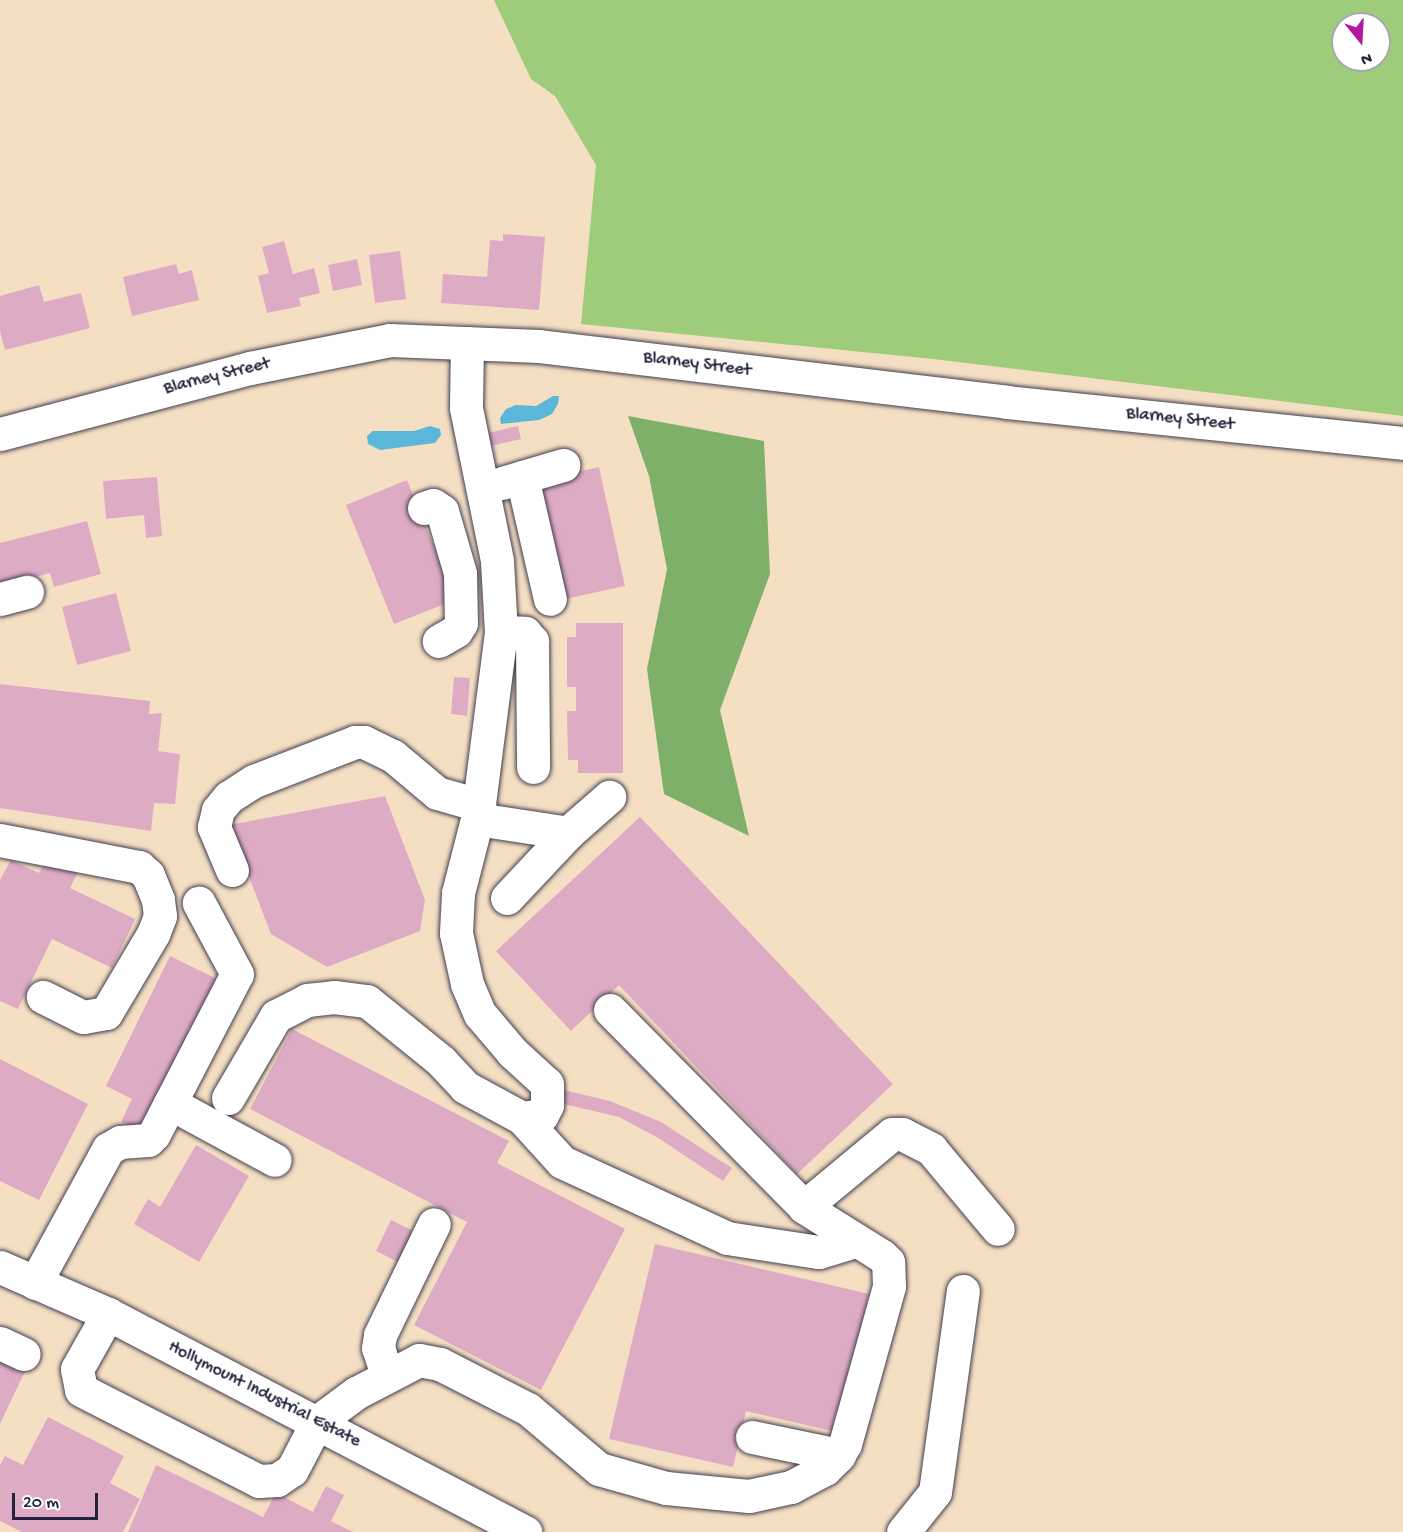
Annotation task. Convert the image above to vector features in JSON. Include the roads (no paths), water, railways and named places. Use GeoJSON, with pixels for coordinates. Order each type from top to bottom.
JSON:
{"type":"FeatureCollection","features":[{"type":"Feature","properties":{"kind":"street","name":"Blarney Street"},"geometry":{"type":"LineString","coordinates":[[0,434],[250,368],[358,344],[390,340],[551,347],[1007,402],[1403,442]]}},
{"type":"Feature","properties":{"kind":"street"},"geometry":{"type":"LineString","coordinates":[[467,344],[466,408],[497,561],[501,632],[478,812],[458,893],[459,957],[480,1014],[512,1052],[548,1084],[549,1095],[542,1114],[522,1118]]}},
{"type":"Feature","properties":{"kind":"street"},"geometry":{"type":"LineString","coordinates":[[483,488],[563,465]]}},
{"type":"Feature","properties":{"kind":"street"},"geometry":{"type":"LineString","coordinates":[[522,477],[549,599]]}},
{"type":"Feature","properties":{"kind":"street"},"geometry":{"type":"LineString","coordinates":[[424,508],[433,505],[442,511],[459,573],[460,623],[456,631],[439,641]]}},
{"type":"Feature","properties":{"kind":"street"},"geometry":{"type":"LineString","coordinates":[[459,573],[497,561]]}},
{"type":"Feature","properties":{"kind":"street"},"geometry":{"type":"LineString","coordinates":[[501,632],[525,633],[532,641],[533,767]]}},
{"type":"Feature","properties":{"kind":"street"},"geometry":{"type":"LineString","coordinates":[[232,870],[214,826],[218,810],[229,796],[254,781],[355,742],[364,742],[393,756],[438,793],[478,812],[568,833]]}},
{"type":"Feature","properties":{"kind":"street"},"geometry":{"type":"LineString","coordinates":[[507,898],[568,833],[609,797]]}},
{"type":"Feature","properties":{"kind":"street"},"geometry":{"type":"LineString","coordinates":[[0,840],[139,867],[147,875],[158,900],[160,916],[153,934],[106,1013],[83,1017],[43,997]]}},
{"type":"Feature","properties":{"kind":"street"},"geometry":{"type":"LineString","coordinates":[[35,1283],[108,1149],[120,1142],[148,1140],[170,1103],[237,974],[199,903]]}},
{"type":"Feature","properties":{"kind":"street"},"geometry":{"type":"LineString","coordinates":[[228,1098],[276,1016],[307,1000],[334,997],[367,1001],[441,1061],[465,1087],[522,1118],[562,1162],[727,1239],[819,1252],[855,1241]]}},
{"type":"Feature","properties":{"kind":"street"},"geometry":{"type":"LineString","coordinates":[[108,1314],[77,1369],[81,1390],[259,1481],[277,1480],[292,1470],[317,1422],[387,1375],[419,1360],[440,1364],[528,1409],[599,1469],[666,1488],[726,1497],[774,1493],[825,1469],[838,1455],[889,1286],[888,1262],[804,1208],[610,1010]]}},
{"type":"Feature","properties":{"kind":"street"},"geometry":{"type":"LineString","coordinates":[[170,1103],[274,1160]]}},
{"type":"Feature","properties":{"kind":"street"},"geometry":{"type":"LineString","coordinates":[[804,1208],[892,1134],[902,1134],[931,1149],[998,1229]]}},
{"type":"Feature","properties":{"kind":"street"},"geometry":{"type":"LineString","coordinates":[[387,1375],[378,1348],[380,1335],[434,1224]]}},
{"type":"Feature","properties":{"kind":"street","name":"Hollymount Industrial Estate"},"geometry":{"type":"LineString","coordinates":[[0,1266],[108,1314],[525,1532]]}},
{"type":"Feature","properties":{"kind":"street"},"geometry":{"type":"LineString","coordinates":[[903,1532],[935,1492],[963,1291]]}},
{"type":"Feature","properties":{"kind":"street"},"geometry":{"type":"LineString","coordinates":[[752,1437],[838,1455]]}},
{"type":"Feature","properties":{"kind":"water"},"geometry":{"type":"Polygon","coordinates":[[[553,396],[559,396],[558,404],[552,414],[539,420],[501,424],[500,418],[506,409],[516,405],[536,406],[553,396]]]}},
{"type":"Feature","properties":{"kind":"water"},"geometry":{"type":"Polygon","coordinates":[[[430,426],[440,429],[441,435],[435,443],[380,450],[368,444],[367,436],[373,431],[414,431],[430,426]]]}}]}
